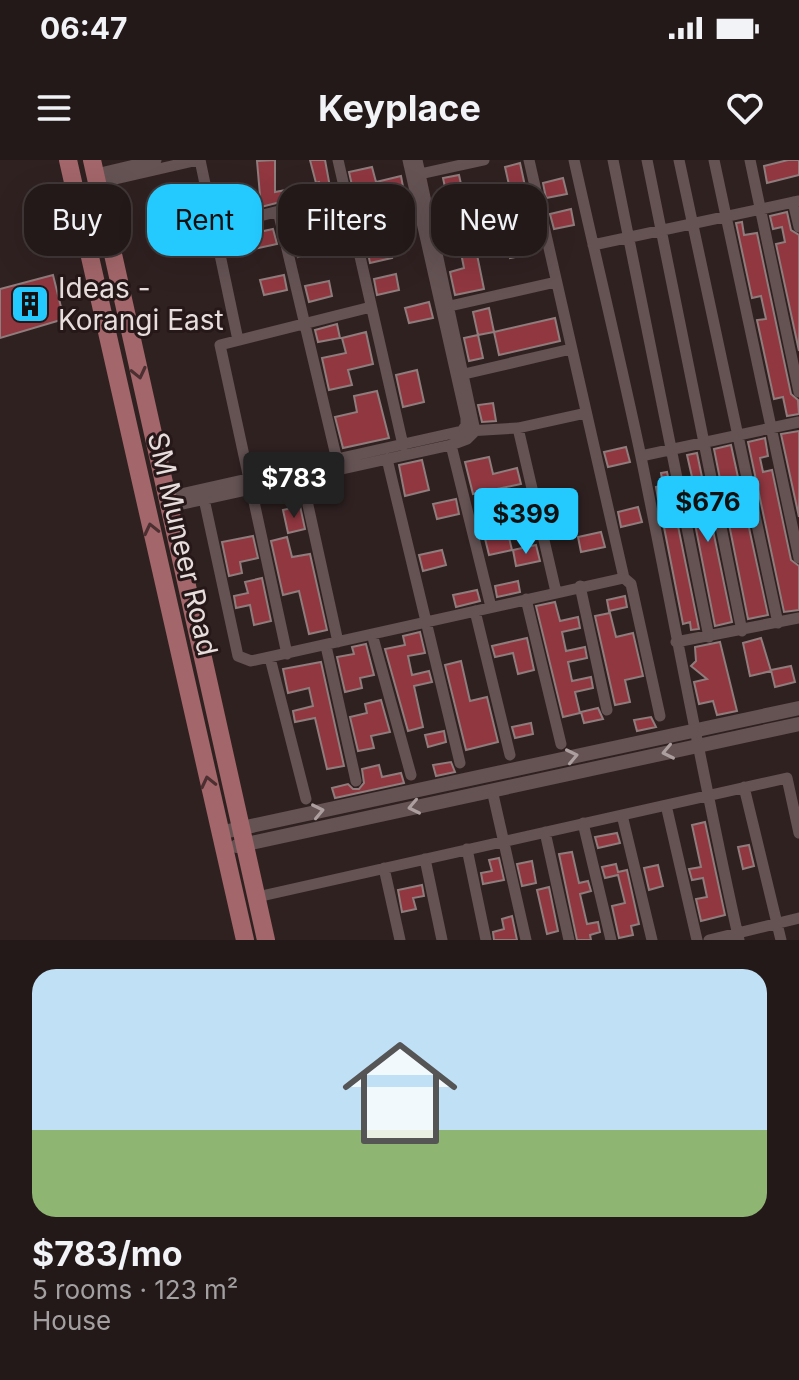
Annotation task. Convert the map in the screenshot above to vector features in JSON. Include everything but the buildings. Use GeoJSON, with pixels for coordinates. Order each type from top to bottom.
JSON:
{"type":"FeatureCollection","features":[{"type":"Feature","properties":{"kind":"main road","name":"SM Muneer Road"},"geometry":{"type":"LineString","coordinates":[[68,160],[245,940]]}},
{"type":"Feature","properties":{"kind":"main road","name":"SM Muneer Road"},"geometry":{"type":"LineString","coordinates":[[95,173],[266,940]]}},
{"type":"Feature","properties":{"kind":"street"},"geometry":{"type":"LineString","coordinates":[[132,167],[156,160]]}},
{"type":"Feature","properties":{"kind":"street"},"geometry":{"type":"LineString","coordinates":[[95,173],[199,160],[204,184]]}},
{"type":"Feature","properties":{"kind":"street"},"geometry":{"type":"LineString","coordinates":[[338,160],[343,184]]}},
{"type":"Feature","properties":{"kind":"street"},"geometry":{"type":"LineString","coordinates":[[408,160],[475,431]]}},
{"type":"Feature","properties":{"kind":"street"},"geometry":{"type":"LineString","coordinates":[[417,160],[431,222]]}},
{"type":"Feature","properties":{"kind":"street"},"geometry":{"type":"LineString","coordinates":[[420,174],[484,160]]}},
{"type":"Feature","properties":{"kind":"street"},"geometry":{"type":"LineString","coordinates":[[529,160],[534,184]]}},
{"type":"Feature","properties":{"kind":"street"},"geometry":{"type":"LineString","coordinates":[[574,160],[641,456],[699,746],[706,796],[738,937]]}},
{"type":"Feature","properties":{"kind":"street"},"geometry":{"type":"LineString","coordinates":[[613,160],[709,637]]}},
{"type":"Feature","properties":{"kind":"street"},"geometry":{"type":"LineString","coordinates":[[647,160],[742,631]]}},
{"type":"Feature","properties":{"kind":"street"},"geometry":{"type":"LineString","coordinates":[[679,160],[778,623]]}},
{"type":"Feature","properties":{"kind":"street"},"geometry":{"type":"LineString","coordinates":[[714,160],[799,558]]}},
{"type":"Feature","properties":{"kind":"street"},"geometry":{"type":"LineString","coordinates":[[750,160],[799,392]]}},
{"type":"Feature","properties":{"kind":"street"},"geometry":{"type":"LineString","coordinates":[[593,245],[796,201],[799,227]]}},
{"type":"Feature","properties":{"kind":"street"},"geometry":{"type":"LineString","coordinates":[[262,215],[278,211]]}},
{"type":"Feature","properties":{"kind":"street"},"geometry":{"type":"LineString","coordinates":[[547,242],[624,578],[631,584],[660,716]]}},
{"type":"Feature","properties":{"kind":"street"},"geometry":{"type":"LineString","coordinates":[[220,256],[238,340]]}},
{"type":"Feature","properties":{"kind":"street"},"geometry":{"type":"LineString","coordinates":[[288,256],[337,460]]}},
{"type":"Feature","properties":{"kind":"street"},"geometry":{"type":"LineString","coordinates":[[359,256],[403,445]]}},
{"type":"Feature","properties":{"kind":"street"},"geometry":{"type":"LineString","coordinates":[[439,256],[450,306],[466,418],[462,431]]}},
{"type":"Feature","properties":{"kind":"street"},"geometry":{"type":"LineString","coordinates":[[450,306],[556,282]]}},
{"type":"Feature","properties":{"kind":"street"},"geometry":{"type":"LineString","coordinates":[[287,654],[220,345],[371,307]]}},
{"type":"Feature","properties":{"kind":"street"},"geometry":{"type":"LineString","coordinates":[[460,375],[571,349]]}},
{"type":"Feature","properties":{"kind":"street"},"geometry":{"type":"LineString","coordinates":[[168,502],[204,499],[337,460],[462,431],[518,428],[586,413]]}},
{"type":"Feature","properties":{"kind":"street"},"geometry":{"type":"LineString","coordinates":[[641,456],[799,422]]}},
{"type":"Feature","properties":{"kind":"street"},"geometry":{"type":"LineString","coordinates":[[518,428],[556,592]]}},
{"type":"Feature","properties":{"kind":"street"},"geometry":{"type":"LineString","coordinates":[[168,502],[250,484],[302,478],[451,445],[467,439],[475,431]]}},
{"type":"Feature","properties":{"kind":"street"},"geometry":{"type":"LineString","coordinates":[[451,445],[491,607]]}},
{"type":"Feature","properties":{"kind":"street"},"geometry":{"type":"LineString","coordinates":[[387,459],[460,763]]}},
{"type":"Feature","properties":{"kind":"street"},"geometry":{"type":"LineString","coordinates":[[302,478],[338,642]]}},
{"type":"Feature","properties":{"kind":"street"},"geometry":{"type":"LineString","coordinates":[[204,499],[238,656],[251,661],[624,578]]}},
{"type":"Feature","properties":{"kind":"street"},"geometry":{"type":"LineString","coordinates":[[580,586],[607,710]]}},
{"type":"Feature","properties":{"kind":"street"},"geometry":{"type":"LineString","coordinates":[[526,599],[561,744]]}},
{"type":"Feature","properties":{"kind":"street"},"geometry":{"type":"LineString","coordinates":[[475,611],[510,755]]}},
{"type":"Feature","properties":{"kind":"street"},"geometry":{"type":"LineString","coordinates":[[676,642],[799,618]]}},
{"type":"Feature","properties":{"kind":"street"},"geometry":{"type":"LineString","coordinates":[[372,634],[411,775]]}},
{"type":"Feature","properties":{"kind":"street"},"geometry":{"type":"LineString","coordinates":[[326,646],[356,781]]}},
{"type":"Feature","properties":{"kind":"street"},"geometry":{"type":"LineString","coordinates":[[270,658],[306,799]]}},
{"type":"Feature","properties":{"kind":"street"},"geometry":{"type":"LineString","coordinates":[[221,841],[695,729],[799,708]]}},
{"type":"Feature","properties":{"kind":"street"},"geometry":{"type":"LineString","coordinates":[[243,836],[492,790],[799,724]]}},
{"type":"Feature","properties":{"kind":"street"},"geometry":{"type":"LineString","coordinates":[[257,897],[787,778],[799,833]]}},
{"type":"Feature","properties":{"kind":"street"},"geometry":{"type":"LineString","coordinates":[[744,787],[781,940]]}},
{"type":"Feature","properties":{"kind":"street"},"geometry":{"type":"LineString","coordinates":[[492,790],[526,940]]}},
{"type":"Feature","properties":{"kind":"street"},"geometry":{"type":"LineString","coordinates":[[666,805],[697,940]]}},
{"type":"Feature","properties":{"kind":"street"},"geometry":{"type":"LineString","coordinates":[[622,815],[652,940]]}},
{"type":"Feature","properties":{"kind":"street"},"geometry":{"type":"LineString","coordinates":[[583,823],[611,940]]}},
{"type":"Feature","properties":{"kind":"street"},"geometry":{"type":"LineString","coordinates":[[545,832],[569,940]]}},
{"type":"Feature","properties":{"kind":"street"},"geometry":{"type":"LineString","coordinates":[[467,849],[486,940]]}},
{"type":"Feature","properties":{"kind":"street"},"geometry":{"type":"LineString","coordinates":[[425,859],[442,940]]}},
{"type":"Feature","properties":{"kind":"street"},"geometry":{"type":"LineString","coordinates":[[384,868],[400,940]]}},
{"type":"Feature","properties":{"kind":"street"},"geometry":{"type":"LineString","coordinates":[[709,940],[738,937],[777,922],[799,918]]}},
{"type":"Feature","properties":{"kind":"place","name":"Ideas - Korangi East"},"geometry":{"type":"Point","coordinates":[30,304]}}]}
